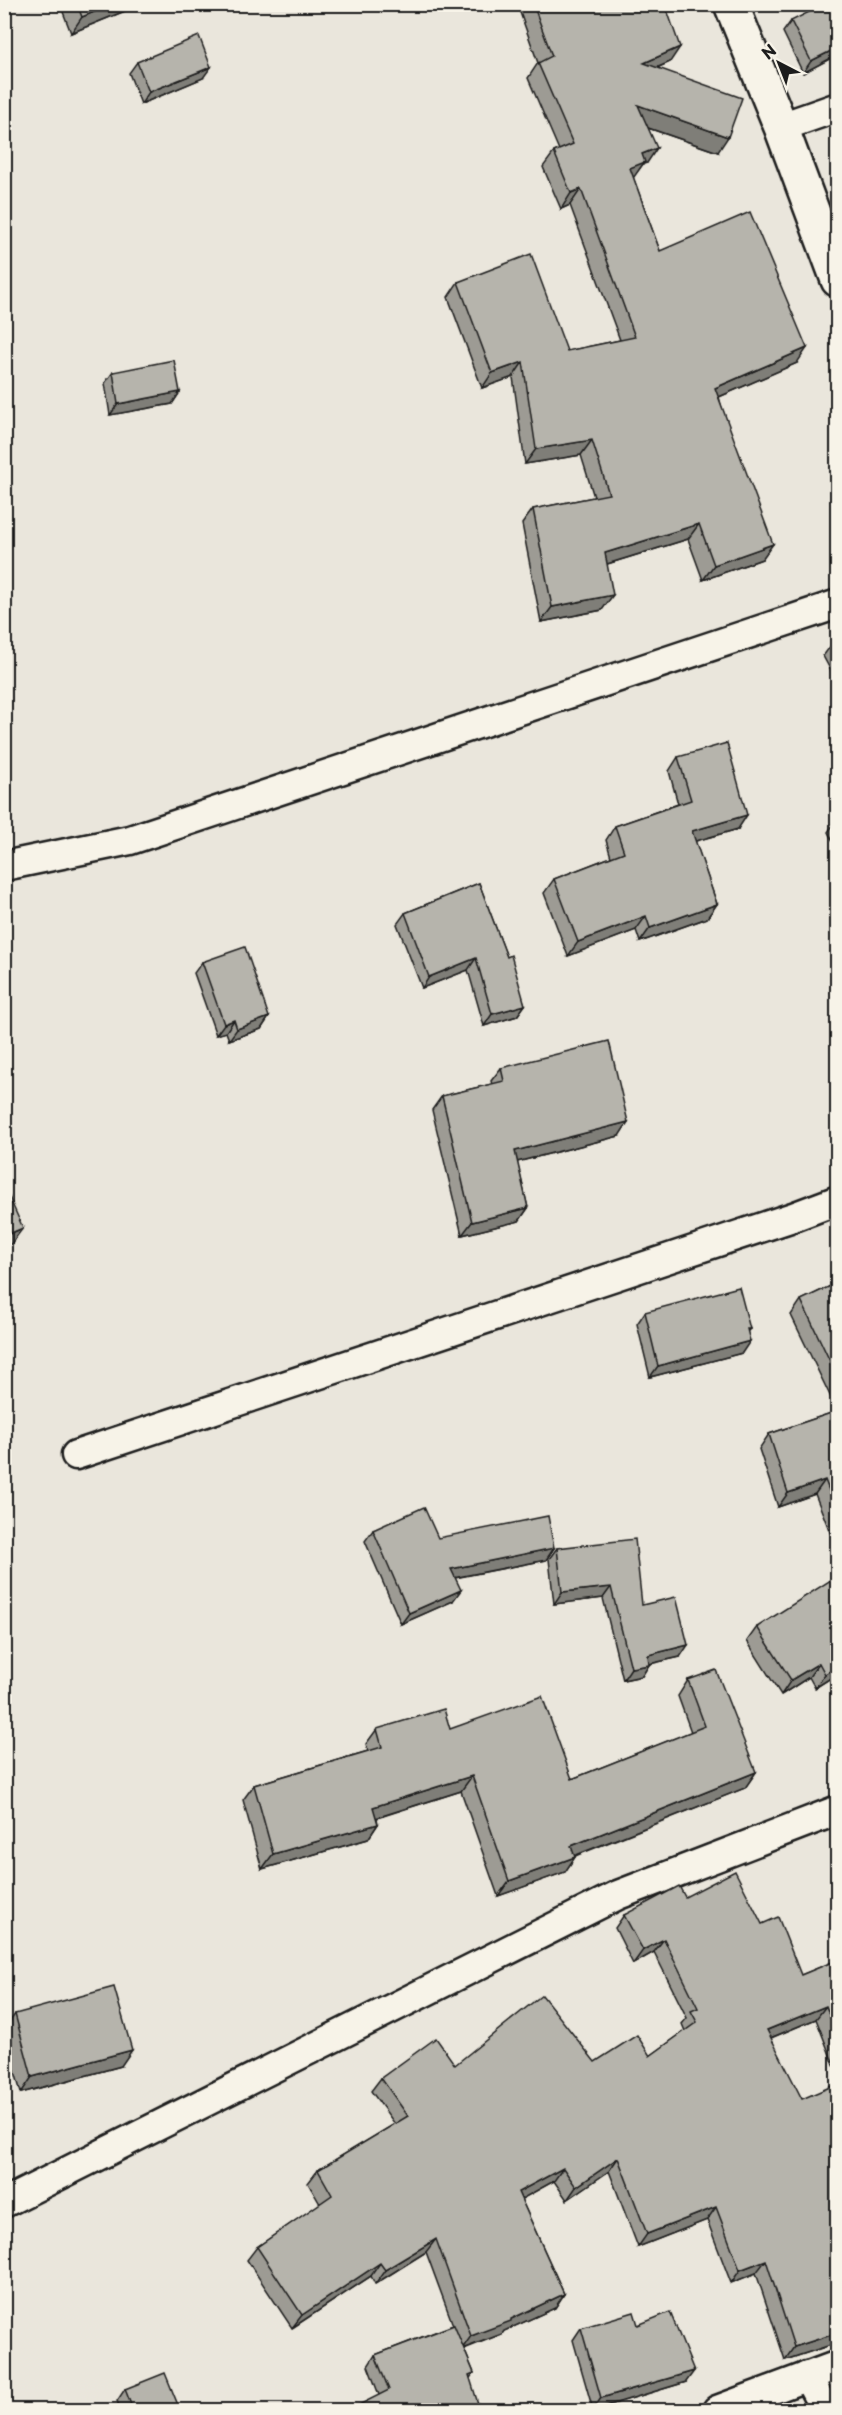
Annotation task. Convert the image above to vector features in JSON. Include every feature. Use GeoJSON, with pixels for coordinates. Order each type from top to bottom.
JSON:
{"type":"FeatureCollection","features":[{"type":"Feature","properties":{"kind":"street"},"geometry":{"type":"LineString","coordinates":[[731,4],[781,127],[837,280]]}},
{"type":"Feature","properties":{"kind":"street"},"geometry":{"type":"LineString","coordinates":[[781,127],[837,107]]}},
{"type":"Feature","properties":{"kind":"street"},"geometry":{"type":"LineString","coordinates":[[4,866],[130,840],[837,604]]}},
{"type":"Feature","properties":{"kind":"street"},"geometry":{"type":"LineString","coordinates":[[76,1455],[794,1218],[837,1200]]}},
{"type":"Feature","properties":{"kind":"street"},"geometry":{"type":"LineString","coordinates":[[4,2203],[618,1895],[837,1810]]}},
{"type":"Feature","properties":{"kind":"street"},"geometry":{"type":"LineString","coordinates":[[717,2410],[837,2365]]}},
{"type":"Feature","properties":{"kind":"street"},"geometry":{"type":"LineString","coordinates":[[807,2376],[825,2410]]}},
{"type":"Feature","properties":{"kind":"building"},"geometry":{"type":"Polygon","coordinates":[[[77,4],[113,4],[82,17],[77,4]]]}},
{"type":"Feature","properties":{"kind":"building"},"geometry":{"type":"Polygon","coordinates":[[[533,4],[665,4],[680,47],[644,63],[742,98],[728,137],[638,105],[657,148],[642,154],[645,162],[630,168],[660,251],[750,212],[807,348],[715,388],[773,544],[714,565],[699,524],[605,553],[613,595],[552,607],[533,509],[609,494],[592,440],[536,449],[523,362],[492,373],[458,282],[531,254],[567,351],[635,337],[581,189],[571,193],[554,152],[573,144],[538,63],[552,56],[533,4]]]}},
{"type":"Feature","properties":{"kind":"building"},"geometry":{"type":"Polygon","coordinates":[[[825,4],[837,4],[837,48],[811,61],[791,21],[825,4]]]}},
{"type":"Feature","properties":{"kind":"building"},"geometry":{"type":"Polygon","coordinates":[[[199,36],[211,67],[149,92],[137,62],[199,36]]]}},
{"type":"Feature","properties":{"kind":"building"},"geometry":{"type":"Polygon","coordinates":[[[174,360],[180,392],[118,404],[113,372],[174,360]]]}},
{"type":"Feature","properties":{"kind":"building"},"geometry":{"type":"Polygon","coordinates":[[[837,641],[837,653],[832,644],[837,641]]]}},
{"type":"Feature","properties":{"kind":"building"},"geometry":{"type":"Polygon","coordinates":[[[727,743],[747,815],[692,831],[717,904],[650,928],[646,916],[578,942],[554,879],[624,852],[615,826],[691,800],[678,757],[727,743]]]}},
{"type":"Feature","properties":{"kind":"building"},"geometry":{"type":"Polygon","coordinates":[[[479,883],[507,957],[511,955],[525,1005],[492,1014],[476,958],[429,977],[405,913],[479,883]]]}},
{"type":"Feature","properties":{"kind":"building"},"geometry":{"type":"Polygon","coordinates":[[[245,947],[269,1017],[237,1029],[234,1020],[224,1024],[202,962],[245,947]]]}},
{"type":"Feature","properties":{"kind":"building"},"geometry":{"type":"Polygon","coordinates":[[[609,1041],[628,1122],[515,1151],[528,1208],[472,1222],[442,1096],[504,1081],[501,1068],[609,1041]]]}},
{"type":"Feature","properties":{"kind":"building"},"geometry":{"type":"Polygon","coordinates":[[[4,1186],[23,1228],[4,1236],[4,1186]]]}},
{"type":"Feature","properties":{"kind":"building"},"geometry":{"type":"Polygon","coordinates":[[[837,1283],[837,1376],[801,1300],[837,1283]]]}},
{"type":"Feature","properties":{"kind":"building"},"geometry":{"type":"Polygon","coordinates":[[[739,1287],[750,1329],[747,1329],[750,1341],[658,1366],[645,1312],[739,1287]]]}},
{"type":"Feature","properties":{"kind":"building"},"geometry":{"type":"Polygon","coordinates":[[[837,1411],[837,1511],[825,1480],[788,1493],[769,1434],[837,1411]]]}},
{"type":"Feature","properties":{"kind":"building"},"geometry":{"type":"Polygon","coordinates":[[[424,1507],[438,1538],[548,1516],[554,1548],[451,1569],[461,1590],[409,1613],[373,1530],[424,1507]]]}},
{"type":"Feature","properties":{"kind":"building"},"geometry":{"type":"Polygon","coordinates":[[[635,1539],[642,1605],[676,1597],[688,1645],[648,1655],[649,1665],[631,1668],[611,1587],[562,1592],[557,1548],[635,1539]]]}},
{"type":"Feature","properties":{"kind":"building"},"geometry":{"type":"Polygon","coordinates":[[[837,1576],[837,1666],[825,1674],[819,1663],[791,1680],[757,1627],[837,1576]]]}},
{"type":"Feature","properties":{"kind":"building"},"geometry":{"type":"Polygon","coordinates":[[[716,1670],[756,1772],[571,1846],[575,1857],[509,1881],[472,1776],[373,1807],[378,1824],[273,1854],[254,1785],[382,1747],[377,1729],[444,1709],[450,1729],[542,1696],[572,1779],[705,1726],[688,1680],[716,1670]]]}},
{"type":"Feature","properties":{"kind":"building"},"geometry":{"type":"Polygon","coordinates":[[[735,1871],[762,1924],[778,1917],[801,1975],[837,1960],[837,2036],[826,2006],[767,2030],[802,2099],[837,2084],[837,2333],[794,2347],[766,2260],[740,2270],[716,2207],[647,2234],[618,2158],[576,2187],[563,2168],[518,2192],[564,2294],[511,2321],[471,2336],[436,2239],[385,2270],[380,2263],[302,2315],[257,2247],[332,2195],[318,2170],[408,2116],[381,2078],[436,2038],[455,2065],[542,1995],[595,2062],[637,2035],[650,2056],[697,2022],[691,2011],[698,2008],[664,1939],[643,1950],[624,1915],[679,1886],[685,1897],[735,1871]]]}},
{"type":"Feature","properties":{"kind":"building"},"geometry":{"type":"Polygon","coordinates":[[[114,1987],[132,2050],[32,2077],[15,2014],[114,1987]]]}},
{"type":"Feature","properties":{"kind":"building"},"geometry":{"type":"Polygon","coordinates":[[[634,2312],[638,2325],[670,2312],[694,2371],[601,2398],[581,2328],[634,2312]]]}},
{"type":"Feature","properties":{"kind":"building"},"geometry":{"type":"Polygon","coordinates":[[[454,2325],[474,2373],[469,2375],[480,2410],[349,2410],[389,2390],[375,2355],[454,2325]]]}},
{"type":"Feature","properties":{"kind":"building"},"geometry":{"type":"Polygon","coordinates":[[[165,2373],[180,2410],[133,2410],[125,2389],[165,2373]]]}}]}
